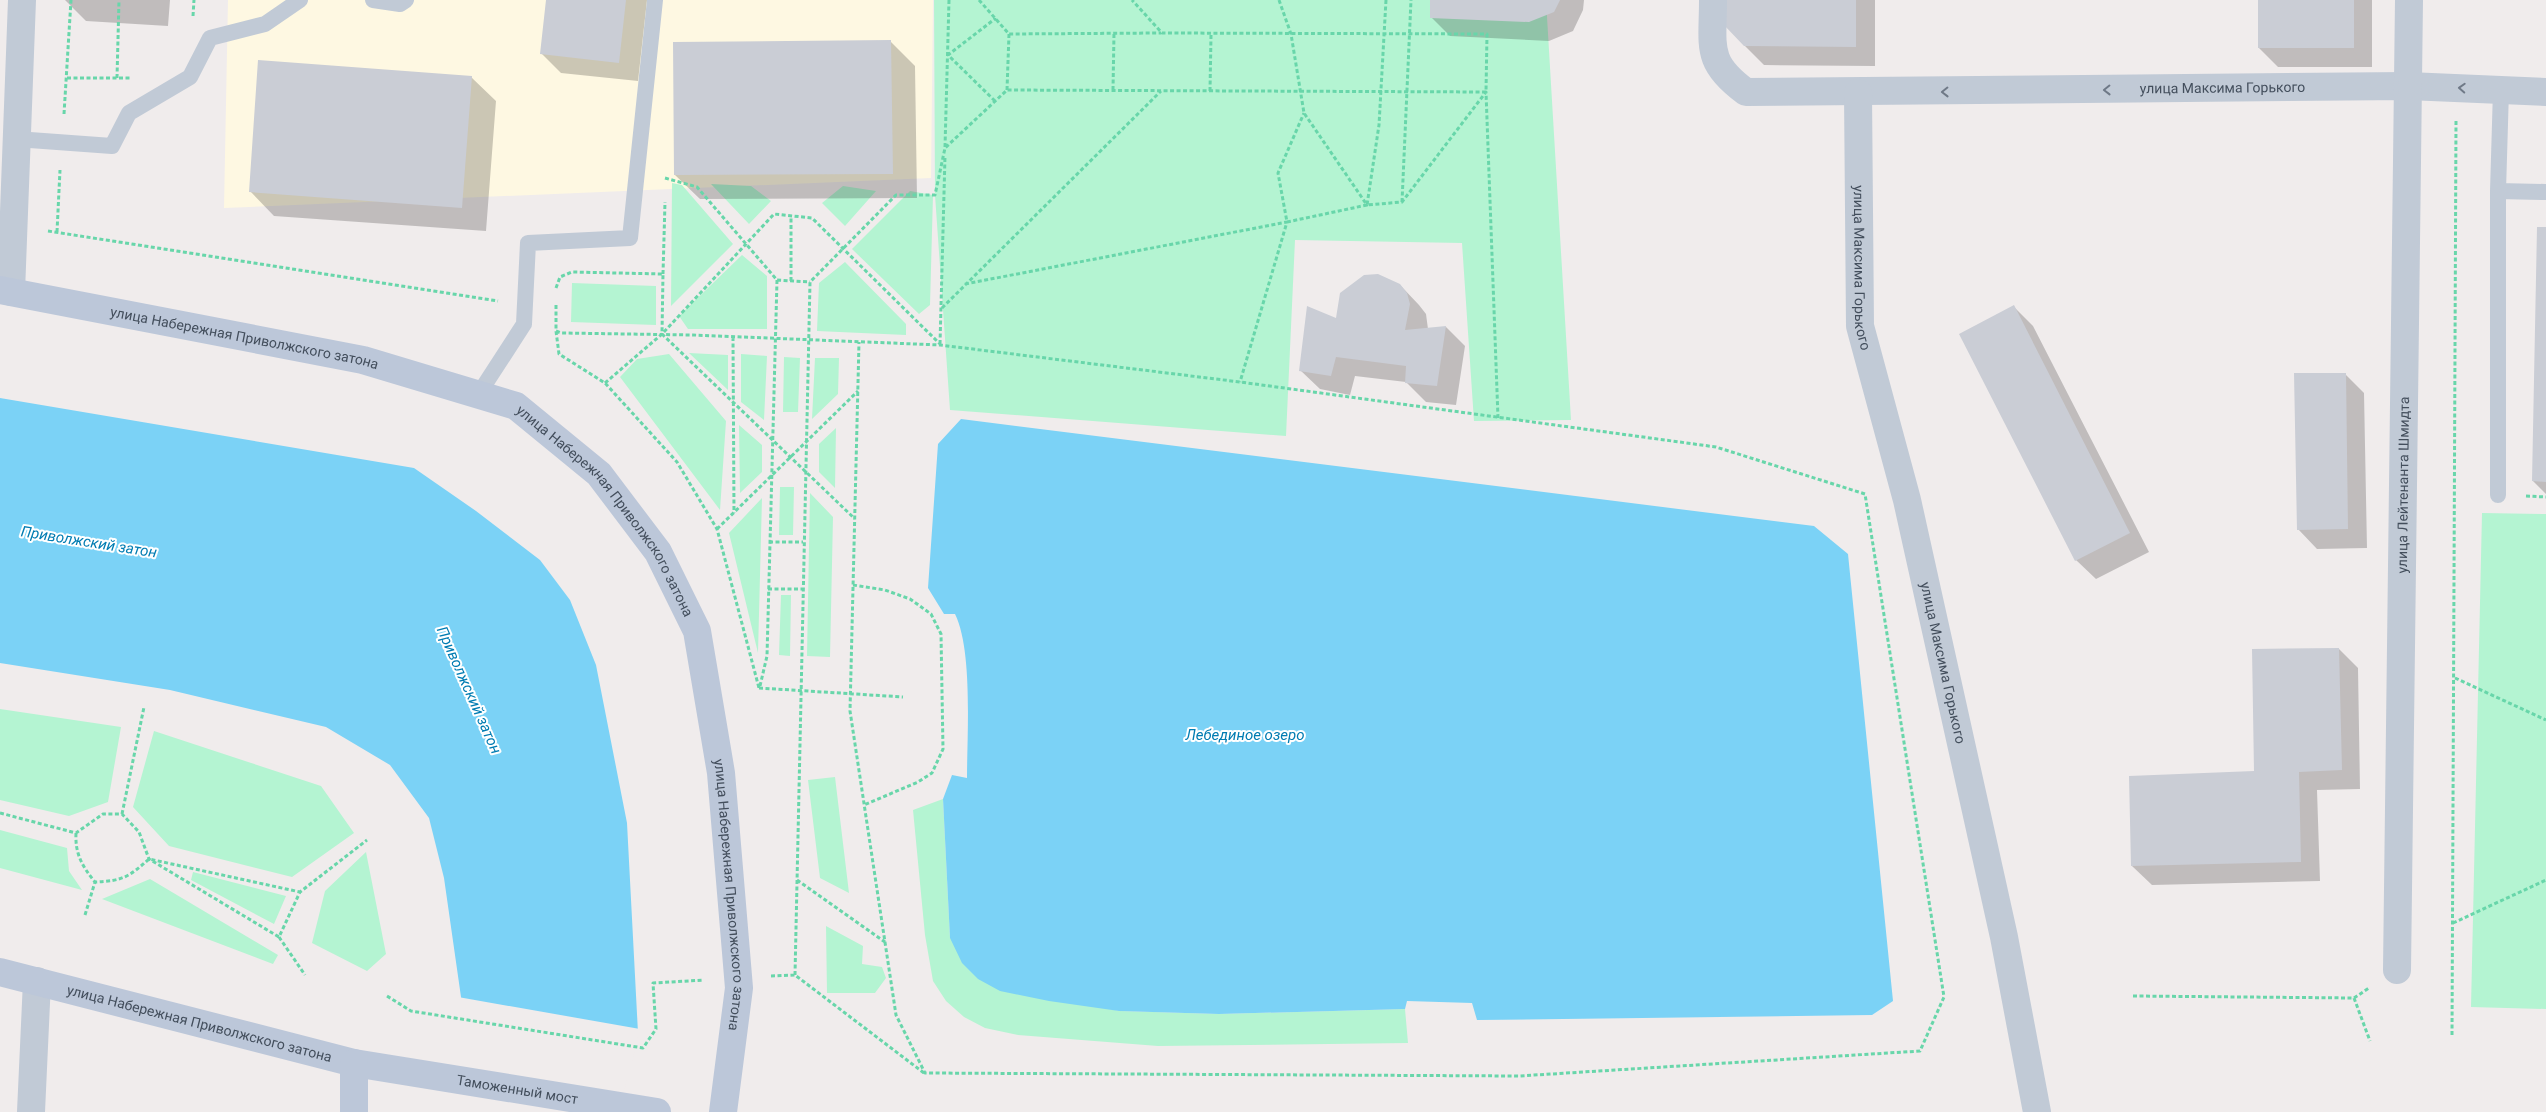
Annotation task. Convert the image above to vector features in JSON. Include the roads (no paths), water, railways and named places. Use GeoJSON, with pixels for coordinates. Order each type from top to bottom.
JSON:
{"type":"FeatureCollection","features":[{"type":"Feature","properties":{"kind":"main road","name":"улица Набережная Приволжского затона"},"geometry":{"type":"LineString","coordinates":[[5,291],[363,360],[516,406],[599,474],[658,552],[697,631],[721,773],[739,988],[723,1112]]}},
{"type":"Feature","properties":{"kind":"main road","name":"улица Набережная Приволжского затона"},"geometry":{"type":"LineString","coordinates":[[0,972],[354,1063],[401,1070]]}},
{"type":"Feature","properties":{"kind":"main road"},"geometry":{"type":"LineString","coordinates":[[354,1063],[354,1112]]}},
{"type":"Feature","properties":{"kind":"main road","name":"Таможенный мост"},"geometry":{"type":"LineString","coordinates":[[401,1070],[645,1110]]}},
{"type":"Feature","properties":{"kind":"street"},"geometry":{"type":"LineString","coordinates":[[5,291],[13,228],[22,0]]}},
{"type":"Feature","properties":{"kind":"street"},"geometry":{"type":"LineString","coordinates":[[1713,0],[1713,55],[1727,76],[1746,92],[1858,93]]}},
{"type":"Feature","properties":{"kind":"street","name":"улица Лейтенанта Шмидта"},"geometry":{"type":"LineString","coordinates":[[2397,970],[2409,0]]}},
{"type":"Feature","properties":{"kind":"street","name":"улица Максима Горького"},"geometry":{"type":"LineString","coordinates":[[2036,1112],[2004,937],[1910,509],[1860,326],[1858,93],[2408,86],[2546,92]]}},
{"type":"Feature","properties":{"kind":"street"},"geometry":{"type":"LineString","coordinates":[[31,1112],[37,981]]}},
{"type":"Feature","properties":{"kind":"lane"},"geometry":{"type":"LineString","coordinates":[[16,139],[112,146],[129,113],[190,77],[210,38],[266,24],[300,0]]}},
{"type":"Feature","properties":{"kind":"lane"},"geometry":{"type":"LineString","coordinates":[[373,0],[400,4],[406,0]]}},
{"type":"Feature","properties":{"kind":"lane"},"geometry":{"type":"LineString","coordinates":[[478,395],[524,324],[528,243],[630,238],[655,0]]}},
{"type":"Feature","properties":{"kind":"lane"},"geometry":{"type":"LineString","coordinates":[[2498,495],[2498,191],[2501,90]]}},
{"type":"Feature","properties":{"kind":"lane"},"geometry":{"type":"LineString","coordinates":[[2498,191],[2546,192]]}},
{"type":"Feature","properties":{"kind":"water","name":"Приволжский затон"},"geometry":{"type":"Polygon","coordinates":[[[0,398],[414,468],[476,511],[540,560],[570,600],[596,665],[627,823],[638,1033],[462,1004],[444,878],[429,818],[390,765],[326,727],[170,690],[0,663],[0,398]]]}},
{"type":"Feature","properties":{"kind":"water","name":"Лебединое озеро"},"geometry":{"type":"Polygon","coordinates":[[[961,419],[1814,526],[1848,554],[1893,1001],[1872,1015],[1477,1020],[1472,1003],[1407,1001],[1405,1009],[1219,1014],[1119,1011],[1049,1001],[1000,991],[978,979],[962,963],[950,938],[943,799],[952,775],[967,778],[967,671],[961,630],[955,614],[944,614],[928,588],[938,444],[961,419]]]}}]}
